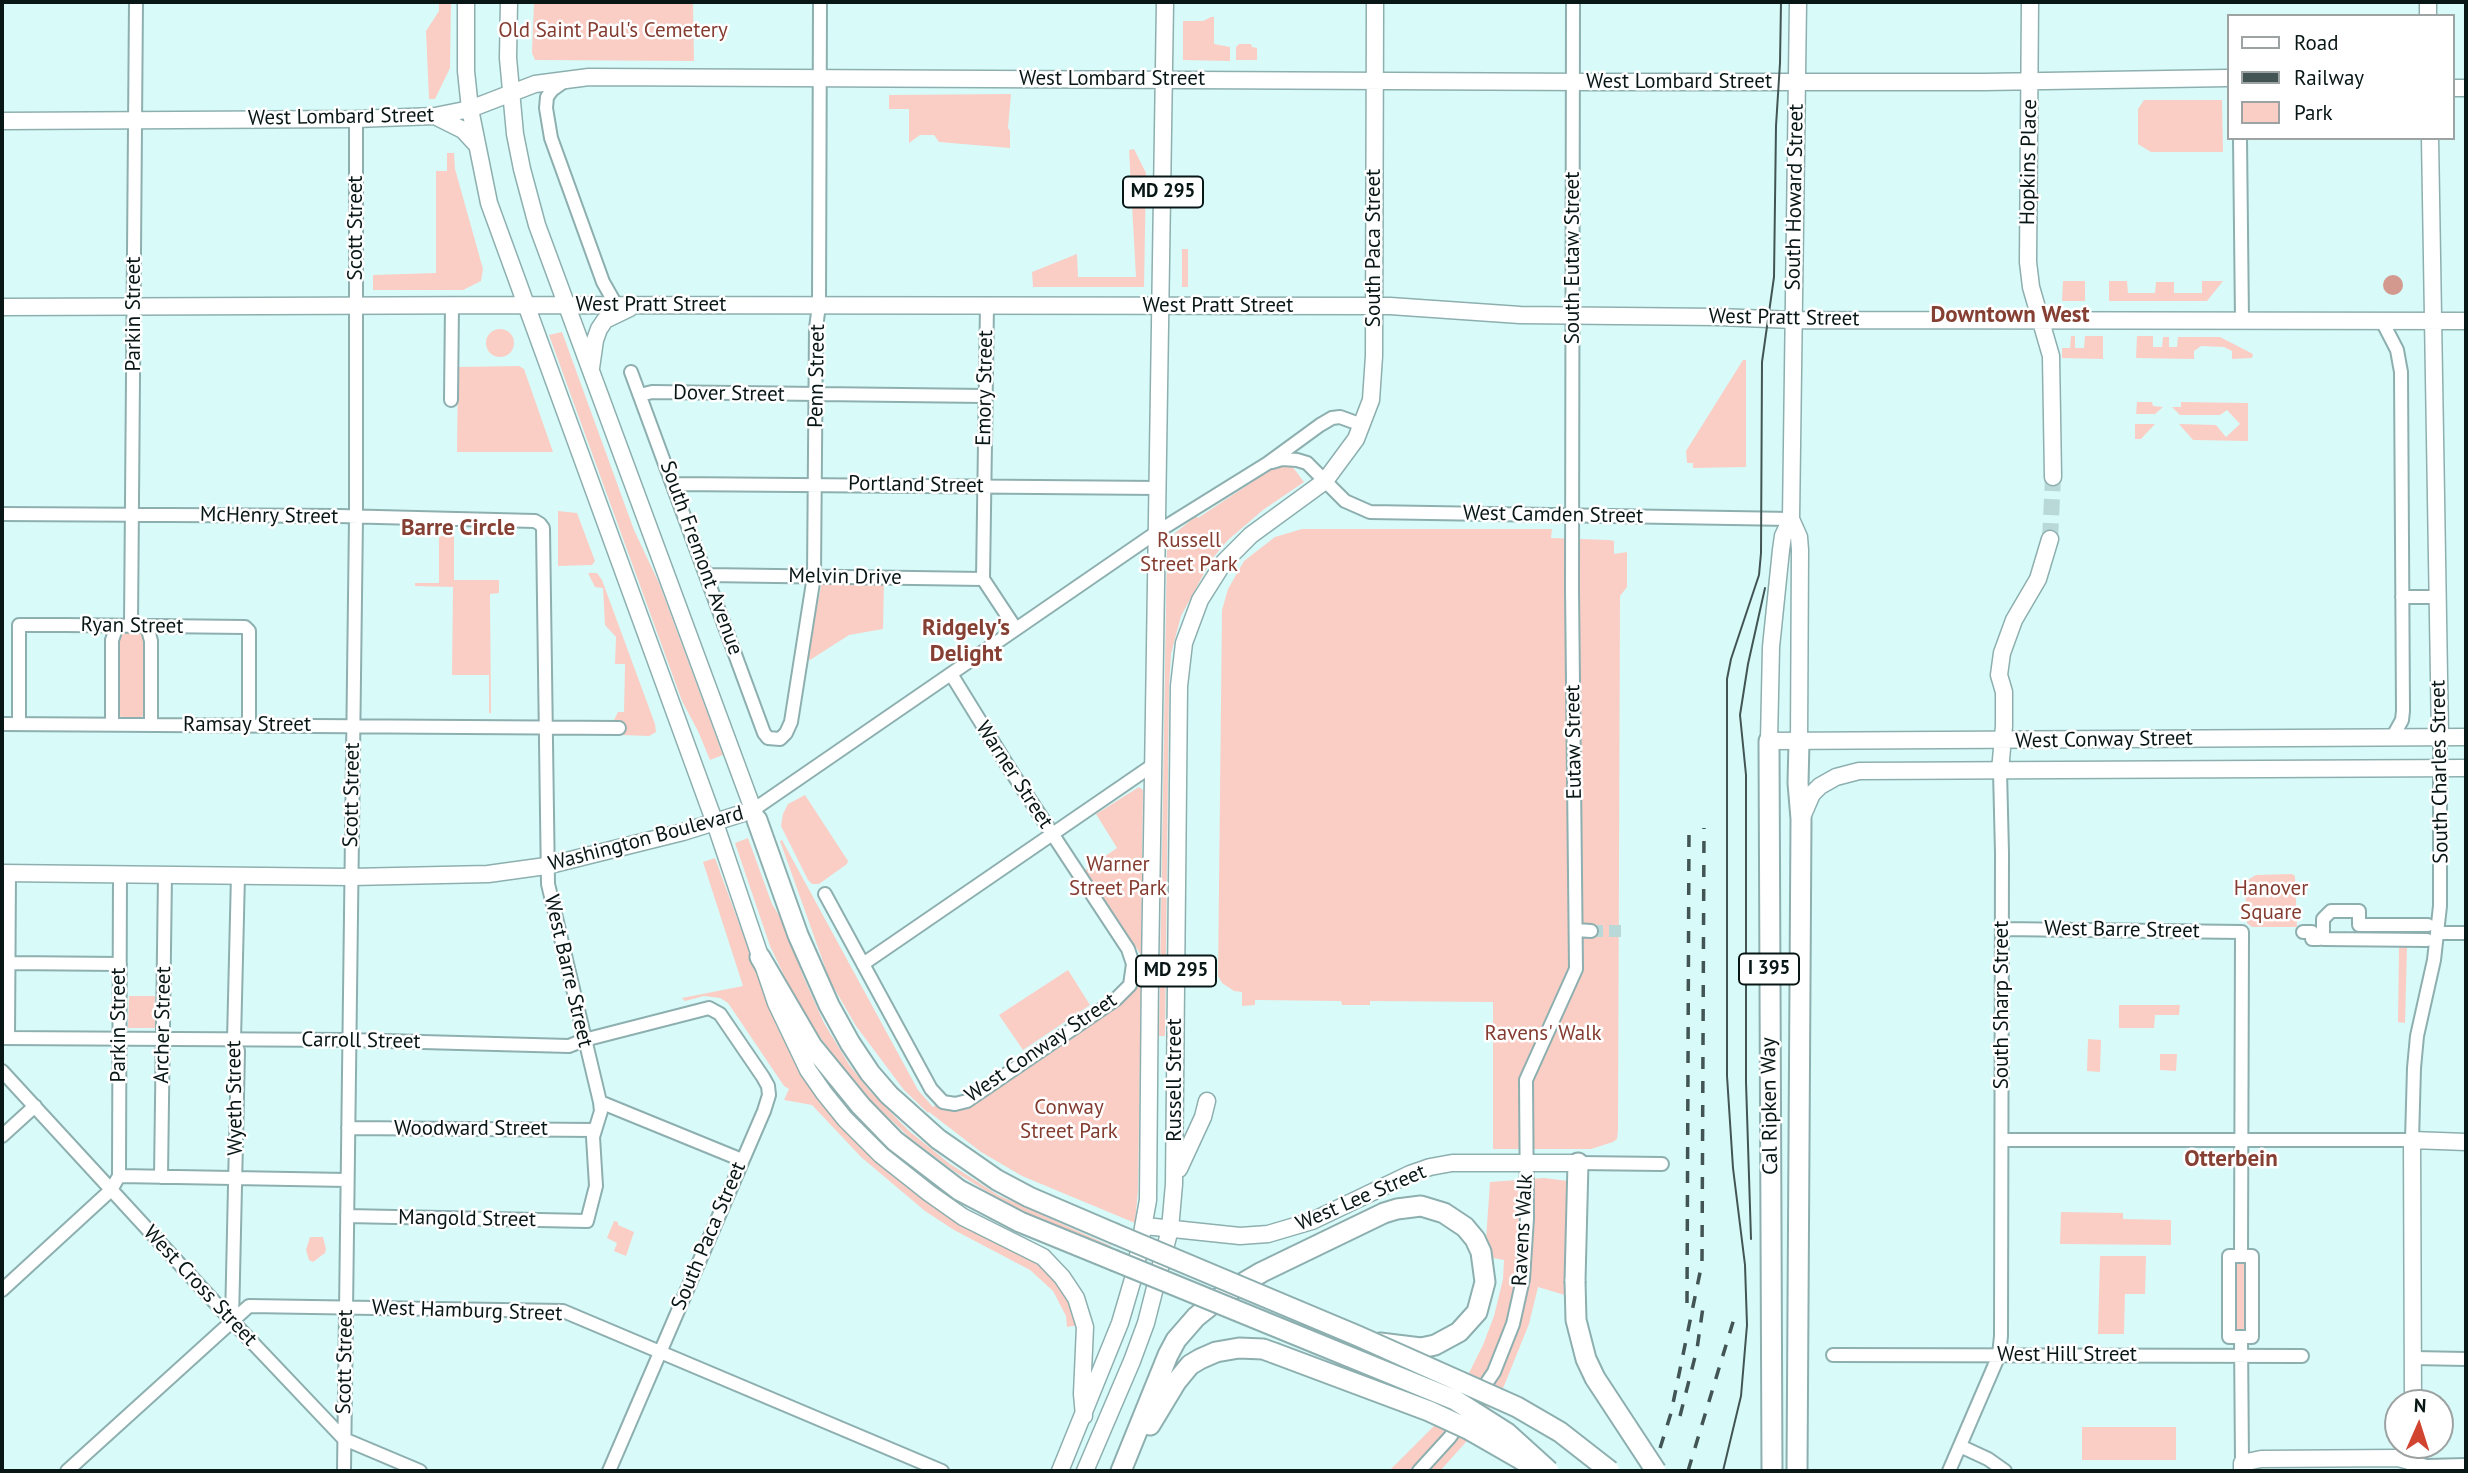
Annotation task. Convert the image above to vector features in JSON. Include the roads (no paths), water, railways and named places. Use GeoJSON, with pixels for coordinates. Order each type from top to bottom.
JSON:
{"type":"FeatureCollection","features":[{"type":"Feature","properties":{"kind":"highway","name":"Cal Ripken Way"},"geometry":{"type":"LineString","coordinates":[[1769,741],[1772,1471]]}},
{"type":"Feature","properties":{"kind":"highway","name":"Cal Ripken Way"},"geometry":{"type":"LineString","coordinates":[[1797,1471],[1801,819],[1799,742]]}},
{"type":"Feature","properties":{"kind":"highway"},"geometry":{"type":"LineString","coordinates":[[755,815],[798,935],[829,1005],[850,1043],[882,1087],[908,1114],[971,1163],[1028,1196],[1358,1336],[1517,1407],[1560,1432],[1610,1471]]}},
{"type":"Feature","properties":{"kind":"highway"},"geometry":{"type":"LineString","coordinates":[[760,957],[812,1046],[860,1105],[895,1141],[959,1190],[1020,1222],[1455,1400],[1507,1433],[1549,1471]]}},
{"type":"Feature","properties":{"kind":"highway"},"geometry":{"type":"LineString","coordinates":[[1578,1163],[1575,1281],[1577,1320],[1586,1359],[1595,1378],[1656,1471]]}},
{"type":"Feature","properties":{"kind":"highway"},"geometry":{"type":"LineString","coordinates":[[1122,1471],[1175,1340],[1196,1317],[1226,1293],[1346,1231],[1397,1209],[1421,1206],[1444,1213],[1455,1219],[1475,1239],[1485,1268],[1485,1282],[1477,1312],[1460,1332],[1448,1340],[1421,1348],[1380,1343],[1358,1336]]}},
{"type":"Feature","properties":{"kind":"highway"},"geometry":{"type":"LineString","coordinates":[[1122,1471],[1168,1393],[1190,1365],[1227,1349],[1251,1348],[1274,1353],[1429,1411],[1476,1433],[1540,1471]]}},
{"type":"Feature","properties":{"kind":"main road"},"geometry":{"type":"LineString","coordinates":[[466,2],[466,71],[470,108],[489,203],[715,823],[776,1003],[808,1070],[845,1119],[881,1155],[929,1194],[963,1217],[1043,1257],[1069,1286],[1081,1310],[1085,1327],[1086,1354],[1082,1394],[1084,1416]]}},
{"type":"Feature","properties":{"kind":"main road"},"geometry":{"type":"LineString","coordinates":[[509,2],[508,58],[515,134],[528,195],[566,305],[755,815]]}},
{"type":"Feature","properties":{"kind":"main road","name":"MD 295"},"geometry":{"type":"LineString","coordinates":[[1157,532],[1165,2]]}},
{"type":"Feature","properties":{"kind":"main road","name":"South Paca Street"},"geometry":{"type":"LineString","coordinates":[[1325,481],[1348,452],[1362,425],[1373,390],[1375,2]]}},
{"type":"Feature","properties":{"kind":"main road","name":"South Howard Street"},"geometry":{"type":"LineString","coordinates":[[1769,741],[1771,647],[1783,537],[1791,519],[1798,2]]}},
{"type":"Feature","properties":{"kind":"main road","name":"Hopkins Place"},"geometry":{"type":"LineString","coordinates":[[2030,2],[2028,262],[2031,287],[2041,321]]}},
{"type":"Feature","properties":{"kind":"main road","name":"West Lombard Street"},"geometry":{"type":"LineString","coordinates":[[2,121],[435,116],[470,108],[533,85],[569,78],[1573,82],[2226,78]]}},
{"type":"Feature","properties":{"kind":"main road"},"geometry":{"type":"LineString","coordinates":[[435,116],[463,130],[477,144]]}},
{"type":"Feature","properties":{"kind":"main road","name":"South Charles Street"},"geometry":{"type":"LineString","coordinates":[[2430,140],[2440,737]]}},
{"type":"Feature","properties":{"kind":"main road"},"geometry":{"type":"LineString","coordinates":[[591,371],[595,340],[605,320],[639,305]]}},
{"type":"Feature","properties":{"kind":"main road","name":"West Pratt Street"},"geometry":{"type":"LineString","coordinates":[[2,307],[1374,306],[1426,307],[1508,315],[1794,320],[2466,321]]}},
{"type":"Feature","properties":{"kind":"main road"},"geometry":{"type":"LineString","coordinates":[[2041,321],[2048,339],[2052,369],[2053,477]]}},
{"type":"Feature","properties":{"kind":"main road","name":"Russell Street"},"geometry":{"type":"LineString","coordinates":[[1085,1471],[1146,1323],[1170,1228],[1174,1184],[1177,745],[1179,676],[1184,643],[1200,600],[1224,562],[1251,535],[1325,481]]}},
{"type":"Feature","properties":{"kind":"main road","name":"South Howard Street"},"geometry":{"type":"LineString","coordinates":[[1791,519],[1799,537],[1800,550],[1799,742]]}},
{"type":"Feature","properties":{"kind":"main road","name":"Russell Street"},"geometry":{"type":"LineString","coordinates":[[1060,1471],[1124,1310],[1148,1200],[1157,532]]}},
{"type":"Feature","properties":{"kind":"main road","name":"South Sharp Street"},"geometry":{"type":"LineString","coordinates":[[2000,771],[2004,692],[1999,675],[2002,653],[2014,620],[2038,579],[2050,539]]}},
{"type":"Feature","properties":{"kind":"main road","name":"West Conway Street"},"geometry":{"type":"LineString","coordinates":[[1769,741],[2466,737]]}},
{"type":"Feature","properties":{"kind":"main road","name":"West Conway Street"},"geometry":{"type":"LineString","coordinates":[[1801,819],[1812,794],[1819,786],[1850,772],[2466,768]]}},
{"type":"Feature","properties":{"kind":"main road","name":"Washington Boulevard"},"geometry":{"type":"LineString","coordinates":[[6,873],[351,877],[488,874],[546,866],[755,815]]}},
{"type":"Feature","properties":{"kind":"main road"},"geometry":{"type":"LineString","coordinates":[[1174,1184],[1183,1157],[1203,1117],[1207,1101]]}},
{"type":"Feature","properties":{"kind":"main road"},"geometry":{"type":"LineString","coordinates":[[2412,1140],[2466,1142]]}},
{"type":"Feature","properties":{"kind":"main road","name":"South Charles Street"},"geometry":{"type":"LineString","coordinates":[[2412,1140],[2413,1389]]}},
{"type":"Feature","properties":{"kind":"main road","name":"West Lee Street"},"geometry":{"type":"LineString","coordinates":[[1144,1226],[1240,1236],[1268,1234],[1312,1221],[1430,1167],[1452,1163],[1578,1163]]}},
{"type":"Feature","properties":{"kind":"main road"},"geometry":{"type":"LineString","coordinates":[[2242,1467],[2261,1459],[2398,1458],[2413,1467]]}},
{"type":"Feature","properties":{"kind":"street","name":"Parkin Street"},"geometry":{"type":"LineString","coordinates":[[131,626],[136,2]]}},
{"type":"Feature","properties":{"kind":"street","name":"Penn Street"},"geometry":{"type":"LineString","coordinates":[[774,740],[784,737],[790,722],[814,576],[819,305],[820,2]]}},
{"type":"Feature","properties":{"kind":"street","name":"South Eutaw Street"},"geometry":{"type":"LineString","coordinates":[[1573,2],[1573,515]]}},
{"type":"Feature","properties":{"kind":"street"},"geometry":{"type":"LineString","coordinates":[[569,78],[547,97],[551,138],[603,282],[616,305]]}},
{"type":"Feature","properties":{"kind":"street","name":"Scott Street"},"geometry":{"type":"LineString","coordinates":[[341,1469],[344,1439],[356,518],[356,119]]}},
{"type":"Feature","properties":{"kind":"street"},"geometry":{"type":"LineString","coordinates":[[2240,140],[2242,321]]}},
{"type":"Feature","properties":{"kind":"street"},"geometry":{"type":"LineString","coordinates":[[451,400],[452,305]]}},
{"type":"Feature","properties":{"kind":"street","name":"Emory Street"},"geometry":{"type":"LineString","coordinates":[[983,579],[987,305]]}},
{"type":"Feature","properties":{"kind":"street","name":"South Charles Street"},"geometry":{"type":"LineString","coordinates":[[2382,321],[2397,351],[2401,372],[2403,711],[2402,720],[2392,737]]}},
{"type":"Feature","properties":{"kind":"street","name":"South Fremont Avenue"},"geometry":{"type":"LineString","coordinates":[[631,372],[764,733],[774,740]]}},
{"type":"Feature","properties":{"kind":"street","name":"Dover Street"},"geometry":{"type":"LineString","coordinates":[[640,395],[652,392],[985,396]]}},
{"type":"Feature","properties":{"kind":"street","name":"Washington Boulevard"},"geometry":{"type":"LineString","coordinates":[[755,815],[1016,629],[1157,532],[1268,463],[1332,418],[1340,417],[1362,425]]}},
{"type":"Feature","properties":{"kind":"street","name":"Washington Boulevard"},"geometry":{"type":"LineString","coordinates":[[1268,463],[1282,459],[1307,463],[1325,481]]}},
{"type":"Feature","properties":{"kind":"street","name":"West Camden Street"},"geometry":{"type":"LineString","coordinates":[[1325,481],[1345,501],[1370,512],[1791,519]]}},
{"type":"Feature","properties":{"kind":"street","name":"Portland Street"},"geometry":{"type":"LineString","coordinates":[[674,484],[1158,488]]}},
{"type":"Feature","properties":{"kind":"street","name":"McHenry Street"},"geometry":{"type":"LineString","coordinates":[[2,514],[536,520]]}},
{"type":"Feature","properties":{"kind":"street","name":"Eutaw Street"},"geometry":{"type":"LineString","coordinates":[[1573,515],[1577,969]]}},
{"type":"Feature","properties":{"kind":"street","name":"West Barre Street"},"geometry":{"type":"LineString","coordinates":[[536,520],[543,528],[546,866],[550,895],[600,1101]]}},
{"type":"Feature","properties":{"kind":"street","name":"Melvin Drive"},"geometry":{"type":"LineString","coordinates":[[706,575],[983,579]]}},
{"type":"Feature","properties":{"kind":"street"},"geometry":{"type":"LineString","coordinates":[[983,579],[1016,629]]}},
{"type":"Feature","properties":{"kind":"street"},"geometry":{"type":"LineString","coordinates":[[2402,597],[2438,597]]}},
{"type":"Feature","properties":{"kind":"street","name":"Ryan Street"},"geometry":{"type":"LineString","coordinates":[[19,724],[19,625],[65,625],[245,628],[249,631],[249,725]]}},
{"type":"Feature","properties":{"kind":"street"},"geometry":{"type":"LineString","coordinates":[[112,724],[113,640],[117,626]]}},
{"type":"Feature","properties":{"kind":"street"},"geometry":{"type":"LineString","coordinates":[[147,626],[151,641],[151,725]]}},
{"type":"Feature","properties":{"kind":"street","name":"Warner Street"},"geometry":{"type":"LineString","coordinates":[[951,674],[1009,768],[1128,948],[1133,964],[1130,985]]}},
{"type":"Feature","properties":{"kind":"street","name":"Ramsay Street"},"geometry":{"type":"LineString","coordinates":[[2,724],[619,728]]}},
{"type":"Feature","properties":{"kind":"street","name":"South Charles Street"},"geometry":{"type":"LineString","coordinates":[[2412,1140],[2417,1036],[2441,873],[2440,737]]}},
{"type":"Feature","properties":{"kind":"street"},"geometry":{"type":"LineString","coordinates":[[825,894],[863,964],[1153,765]]}},
{"type":"Feature","properties":{"kind":"street","name":"South Sharp Street"},"geometry":{"type":"LineString","coordinates":[[1949,1471],[1999,1355],[2002,1140],[2000,771]]}},
{"type":"Feature","properties":{"kind":"street"},"geometry":{"type":"LineString","coordinates":[[5,1038],[9,963],[6,873]]}},
{"type":"Feature","properties":{"kind":"street","name":"Parkin Street"},"geometry":{"type":"LineString","coordinates":[[119,1176],[120,874]]}},
{"type":"Feature","properties":{"kind":"street","name":"Archer Street"},"geometry":{"type":"LineString","coordinates":[[162,1177],[165,874]]}},
{"type":"Feature","properties":{"kind":"street","name":"Wyeth Street"},"geometry":{"type":"LineString","coordinates":[[232,1321],[238,1051],[234,1040],[238,875]]}},
{"type":"Feature","properties":{"kind":"street"},"geometry":{"type":"LineString","coordinates":[[2321,939],[2323,919],[2331,911],[2359,911],[2358,939]]}},
{"type":"Feature","properties":{"kind":"street"},"geometry":{"type":"LineString","coordinates":[[2359,925],[2397,925],[2431,933]]}},
{"type":"Feature","properties":{"kind":"street"},"geometry":{"type":"LineString","coordinates":[[2397,925],[2397,940]]}},
{"type":"Feature","properties":{"kind":"street","name":"West Barre Street"},"geometry":{"type":"LineString","coordinates":[[2002,929],[2242,932],[2242,1139]]}},
{"type":"Feature","properties":{"kind":"street"},"geometry":{"type":"LineString","coordinates":[[1576,930],[1591,931]]}},
{"type":"Feature","properties":{"kind":"street"},"geometry":{"type":"LineString","coordinates":[[2303,932],[2312,932],[2312,939],[2397,940],[2431,933],[2466,933]]}},
{"type":"Feature","properties":{"kind":"street"},"geometry":{"type":"LineString","coordinates":[[9,963],[120,964]]}},
{"type":"Feature","properties":{"kind":"street","name":"West Conway Street"},"geometry":{"type":"LineString","coordinates":[[863,964],[930,1089],[940,1100],[949,1103],[967,1101],[1115,1000],[1130,985]]}},
{"type":"Feature","properties":{"kind":"street","name":"Ravens Walk"},"geometry":{"type":"LineString","coordinates":[[1419,1471],[1450,1437],[1494,1372],[1513,1324],[1523,1279],[1527,1218],[1526,1080],[1577,969]]}},
{"type":"Feature","properties":{"kind":"street","name":"Carroll Street"},"geometry":{"type":"LineString","coordinates":[[5,1038],[349,1040],[569,1046],[709,1008],[714,1011]]}},
{"type":"Feature","properties":{"kind":"street","name":"South Paca Street"},"geometry":{"type":"LineString","coordinates":[[609,1471],[764,1111],[769,1092],[755,1065],[720,1014],[714,1011]]}},
{"type":"Feature","properties":{"kind":"street","name":"West Cross Street"},"geometry":{"type":"LineString","coordinates":[[2,1070],[344,1439],[420,1471]]}},
{"type":"Feature","properties":{"kind":"street"},"geometry":{"type":"LineString","coordinates":[[594,1130],[600,1118],[600,1101],[742,1160]]}},
{"type":"Feature","properties":{"kind":"street"},"geometry":{"type":"LineString","coordinates":[[2,1136],[35,1106]]}},
{"type":"Feature","properties":{"kind":"street","name":"Woodward Street"},"geometry":{"type":"LineString","coordinates":[[348,1128],[594,1130]]}},
{"type":"Feature","properties":{"kind":"street","name":"Mangold Street"},"geometry":{"type":"LineString","coordinates":[[347,1216],[587,1221],[596,1186],[594,1130]]}},
{"type":"Feature","properties":{"kind":"street"},"geometry":{"type":"LineString","coordinates":[[2241,1253],[2242,1139]]}},
{"type":"Feature","properties":{"kind":"street"},"geometry":{"type":"LineString","coordinates":[[2002,1140],[2412,1140]]}},
{"type":"Feature","properties":{"kind":"street","name":"West Lee Street"},"geometry":{"type":"LineString","coordinates":[[1578,1163],[1662,1164]]}},
{"type":"Feature","properties":{"kind":"street"},"geometry":{"type":"LineString","coordinates":[[2,1290],[111,1190],[119,1176],[347,1180]]}},
{"type":"Feature","properties":{"kind":"street"},"geometry":{"type":"LineString","coordinates":[[2241,1253],[2252,1256],[2252,1337],[2241,1337],[2228,1337],[2229,1256],[2241,1253]]}},
{"type":"Feature","properties":{"kind":"street","name":"West Hamburg Street"},"geometry":{"type":"LineString","coordinates":[[67,1471],[249,1306],[563,1311],[942,1471]]}},
{"type":"Feature","properties":{"kind":"street"},"geometry":{"type":"LineString","coordinates":[[2241,1337],[2242,1467]]}},
{"type":"Feature","properties":{"kind":"street","name":"West Hill Street"},"geometry":{"type":"LineString","coordinates":[[1833,1355],[2302,1356]]}},
{"type":"Feature","properties":{"kind":"street"},"geometry":{"type":"LineString","coordinates":[[2413,1357],[2466,1359]]}},
{"type":"Feature","properties":{"kind":"street"},"geometry":{"type":"LineString","coordinates":[[1960,1446],[1988,1459],[2005,1471]]}},
{"type":"Feature","properties":{"kind":"street"},"geometry":{"type":"LineString","coordinates":[[2413,1467],[2466,1465]]}},
{"type":"Feature","properties":{"kind":"tunnel"},"geometry":{"type":"LineString","coordinates":[[2050,539],[2053,477]]}},
{"type":"Feature","properties":{"kind":"tunnel"},"geometry":{"type":"LineString","coordinates":[[1591,931],[1623,931]]}},
{"type":"Feature","properties":{"kind":"tram line"},"geometry":{"type":"LineString","coordinates":[[1723,1471],[1741,1396],[1747,1325],[1745,1265],[1733,1168],[1727,1076],[1727,679],[1759,575],[1761,553],[1762,362],[1774,277],[1781,2]]}},
{"type":"Feature","properties":{"kind":"tram line"},"geometry":{"type":"LineString","coordinates":[[1751,1239],[1746,1082],[1746,775],[1740,715],[1765,588]]}},
{"type":"Feature","properties":{"kind":"railway"},"geometry":{"type":"LineString","coordinates":[[1687,1303],[1689,827]]}},
{"type":"Feature","properties":{"kind":"railway"},"geometry":{"type":"LineString","coordinates":[[1653,1471],[1671,1413],[1702,1263],[1704,828]]}},
{"type":"Feature","properties":{"kind":"railway"},"geometry":{"type":"LineString","coordinates":[[1680,1416],[1697,1349],[1703,1307]]}},
{"type":"Feature","properties":{"kind":"railway"},"geometry":{"type":"LineString","coordinates":[[1688,1471],[1736,1312]]}},
{"type":"Feature","properties":{"kind":"district","name":"Downtown West"},"geometry":{"type":"Point","coordinates":[2010,315]}},
{"type":"Feature","properties":{"kind":"district","name":"Barre Circle"},"geometry":{"type":"Point","coordinates":[458,528]}},
{"type":"Feature","properties":{"kind":"district","name":"Ridgely's Delight"},"geometry":{"type":"Point","coordinates":[966,641]}},
{"type":"Feature","properties":{"kind":"district","name":"Otterbein"},"geometry":{"type":"Point","coordinates":[2231,1159]}},
{"type":"Feature","properties":{"kind":"park label","name":"Old Saint Paul's Cemetery"},"geometry":{"type":"Point","coordinates":[613,31]}},
{"type":"Feature","properties":{"kind":"park label","name":"Russell Street Park"},"geometry":{"type":"Point","coordinates":[1189,553]}},
{"type":"Feature","properties":{"kind":"park label","name":"Warner Street Park"},"geometry":{"type":"Point","coordinates":[1118,877]}},
{"type":"Feature","properties":{"kind":"park label","name":"Hanover Square"},"geometry":{"type":"Point","coordinates":[2271,901]}},
{"type":"Feature","properties":{"kind":"park label","name":"Ravens' Walk"},"geometry":{"type":"Point","coordinates":[1543,1034]}},
{"type":"Feature","properties":{"kind":"park label","name":"Conway Street Park"},"geometry":{"type":"Point","coordinates":[1069,1120]}}]}
